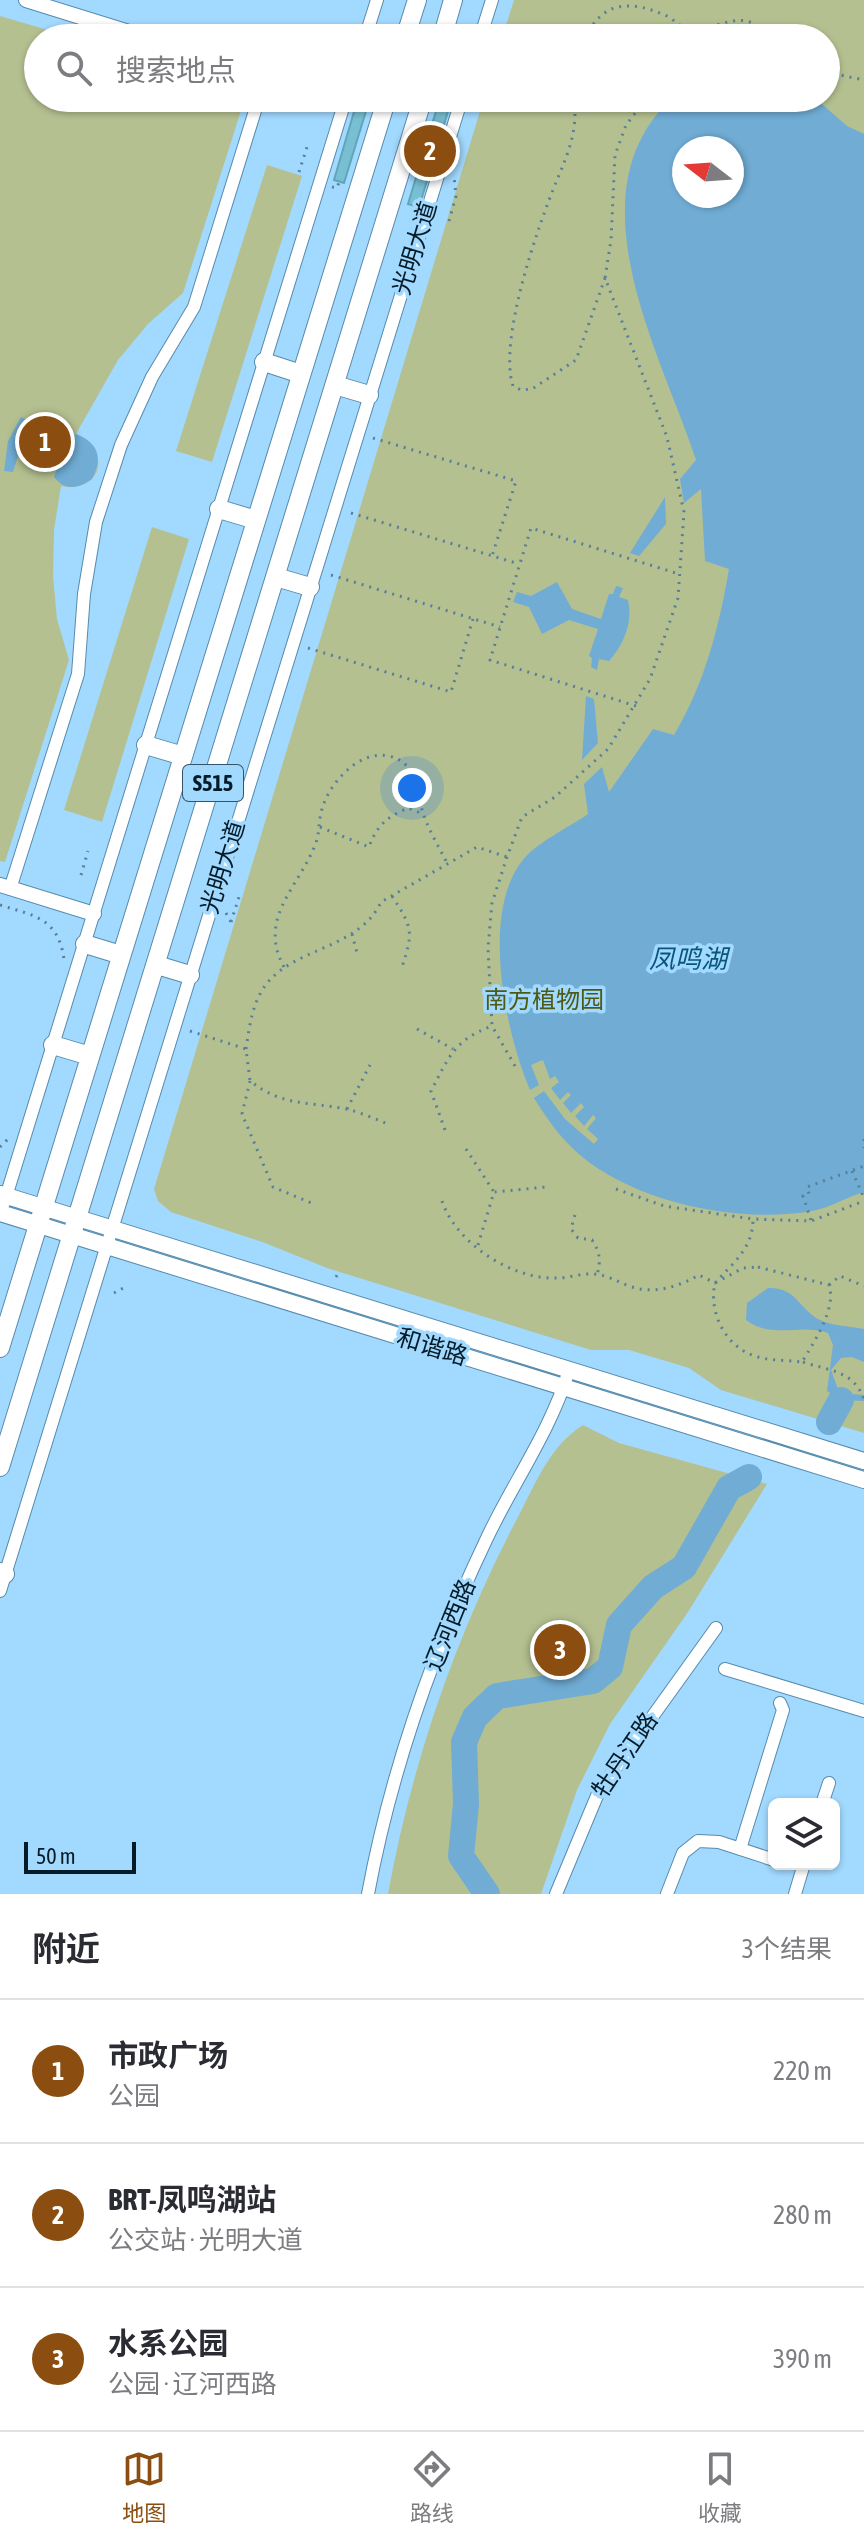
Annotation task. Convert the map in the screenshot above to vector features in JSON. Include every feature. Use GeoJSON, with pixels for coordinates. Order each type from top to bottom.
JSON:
{"type":"FeatureCollection","features":[{"type":"Feature","properties":{"kind":"main road"},"geometry":{"type":"LineString","coordinates":[[409,24],[417,0]]}},
{"type":"Feature","properties":{"kind":"main road"},"geometry":{"type":"LineString","coordinates":[[446,24],[453,0]]}},
{"type":"Feature","properties":{"kind":"main road","name":"S515"},"geometry":{"type":"LineString","coordinates":[[0,1348],[383,112]]}},
{"type":"Feature","properties":{"kind":"main road","name":"光明大道"},"geometry":{"type":"LineString","coordinates":[[0,1467],[419,112]]}},
{"type":"Feature","properties":{"kind":"main road"},"geometry":{"type":"LineString","coordinates":[[264,362],[301,374]]}},
{"type":"Feature","properties":{"kind":"main road"},"geometry":{"type":"LineString","coordinates":[[335,385],[369,395]]}},
{"type":"Feature","properties":{"kind":"main road"},"geometry":{"type":"LineString","coordinates":[[219,509],[256,520]]}},
{"type":"Feature","properties":{"kind":"main road"},"geometry":{"type":"LineString","coordinates":[[276,577],[310,587]]}},
{"type":"Feature","properties":{"kind":"main road"},"geometry":{"type":"LineString","coordinates":[[146,745],[183,756]]}},
{"type":"Feature","properties":{"kind":"main road"},"geometry":{"type":"LineString","coordinates":[[85,944],[121,955]]}},
{"type":"Feature","properties":{"kind":"main road"},"geometry":{"type":"LineString","coordinates":[[157,965],[190,975]]}},
{"type":"Feature","properties":{"kind":"main road"},"geometry":{"type":"LineString","coordinates":[[53,1045],[90,1056]]}},
{"type":"Feature","properties":{"kind":"main road","name":"和谐路"},"geometry":{"type":"LineString","coordinates":[[3,1195],[40,1216],[75,1227],[106,1246],[864,1480]]}},
{"type":"Feature","properties":{"kind":"main road","name":"和谐路"},"geometry":{"type":"LineString","coordinates":[[0,1214],[40,1216]]}},
{"type":"Feature","properties":{"kind":"main road","name":"和谐路"},"geometry":{"type":"LineString","coordinates":[[75,1227],[111,1228],[864,1461]]}},
{"type":"Feature","properties":{"kind":"street"},"geometry":{"type":"LineString","coordinates":[[26,0],[103,24]]}},
{"type":"Feature","properties":{"kind":"street"},"geometry":{"type":"LineString","coordinates":[[369,24],[377,0]]}},
{"type":"Feature","properties":{"kind":"street"},"geometry":{"type":"LineString","coordinates":[[484,24],[492,0]]}},
{"type":"Feature","properties":{"kind":"street"},"geometry":{"type":"LineString","coordinates":[[94,914],[5,887],[78,674],[84,594],[96,522],[121,445],[139,404],[194,307],[255,112]]}},
{"type":"Feature","properties":{"kind":"street"},"geometry":{"type":"LineString","coordinates":[[0,1214],[3,1195],[85,944],[340,112]]}},
{"type":"Feature","properties":{"kind":"street","name":"光明大道"},"geometry":{"type":"LineString","coordinates":[[2,1579],[458,112]]}},
{"type":"Feature","properties":{"kind":"street","name":"辽河西路"},"geometry":{"type":"LineString","coordinates":[[368,1894],[405,1746],[444,1635],[502,1507],[554,1415],[569,1370]]}},
{"type":"Feature","properties":{"kind":"street","name":"牡丹江路"},"geometry":{"type":"LineString","coordinates":[[556,1894],[599,1791],[716,1628]]}},
{"type":"Feature","properties":{"kind":"street"},"geometry":{"type":"LineString","coordinates":[[725,1669],[864,1711]]}},
{"type":"Feature","properties":{"kind":"street"},"geometry":{"type":"LineString","coordinates":[[740,1849],[783,1710],[780,1703]]}},
{"type":"Feature","properties":{"kind":"street"},"geometry":{"type":"LineString","coordinates":[[824,1798],[829,1783]]}},
{"type":"Feature","properties":{"kind":"street"},"geometry":{"type":"LineString","coordinates":[[667,1894],[683,1853],[698,1841],[768,1858]]}},
{"type":"Feature","properties":{"kind":"street"},"geometry":{"type":"LineString","coordinates":[[795,1894],[802,1870]]}},
{"type":"Feature","properties":{"kind":"path"},"geometry":{"type":"LineString","coordinates":[[593,24],[611,5],[627,1],[670,17],[679,24]]}},
{"type":"Feature","properties":{"kind":"path"},"geometry":{"type":"LineString","coordinates":[[713,24],[733,18],[749,19],[754,24]]}},
{"type":"Feature","properties":{"kind":"path"},"geometry":{"type":"LineString","coordinates":[[840,75],[864,80]]}},
{"type":"Feature","properties":{"kind":"path"},"geometry":{"type":"LineString","coordinates":[[574,112],[575,134],[520,289],[508,371],[513,386],[521,390],[532,389],[576,360],[605,278],[611,240],[615,155],[634,112]]}},
{"type":"Feature","properties":{"kind":"path"},"geometry":{"type":"LineString","coordinates":[[299,172],[308,144]]}},
{"type":"Feature","properties":{"kind":"path"},"geometry":{"type":"LineString","coordinates":[[449,221],[456,196],[454,175]]}},
{"type":"Feature","properties":{"kind":"path"},"geometry":{"type":"LineString","coordinates":[[515,1066],[492,1026],[488,948],[492,903],[507,857],[522,817],[555,797],[608,749],[650,679],[678,598],[684,512],[667,437],[605,278]]}},
{"type":"Feature","properties":{"kind":"path"},"geometry":{"type":"LineString","coordinates":[[373,438],[516,481],[492,556]]}},
{"type":"Feature","properties":{"kind":"path"},"geometry":{"type":"LineString","coordinates":[[351,513],[519,564]]}},
{"type":"Feature","properties":{"kind":"path"},"geometry":{"type":"LineString","coordinates":[[636,706],[490,660],[519,564],[531,528],[679,574]]}},
{"type":"Feature","properties":{"kind":"path"},"geometry":{"type":"LineString","coordinates":[[331,575],[500,627]]}},
{"type":"Feature","properties":{"kind":"path"},"geometry":{"type":"LineString","coordinates":[[308,648],[451,692],[473,619]]}},
{"type":"Feature","properties":{"kind":"path"},"geometry":{"type":"LineString","coordinates":[[284,967],[276,952],[277,920],[288,891],[317,843],[328,794],[339,779],[360,761],[386,755],[404,762],[414,776],[423,814],[447,863]]}},
{"type":"Feature","properties":{"kind":"path"},"geometry":{"type":"LineString","coordinates":[[320,827],[369,847],[375,831],[389,816],[408,808],[423,814]]}},
{"type":"Feature","properties":{"kind":"path"},"geometry":{"type":"LineString","coordinates":[[316,1205],[273,1187],[242,1114],[250,1081],[246,1049],[253,1011],[261,992],[284,967],[352,934],[373,919],[381,902],[447,863],[477,847],[507,857]]}},
{"type":"Feature","properties":{"kind":"path"},"geometry":{"type":"LineString","coordinates":[[81,875],[88,851]]}},
{"type":"Feature","properties":{"kind":"path"},"geometry":{"type":"LineString","coordinates":[[392,896],[409,922],[412,937],[402,967]]}},
{"type":"Feature","properties":{"kind":"path"},"geometry":{"type":"LineString","coordinates":[[226,913],[231,922],[239,897]]}},
{"type":"Feature","properties":{"kind":"path"},"geometry":{"type":"LineString","coordinates":[[0,905],[35,916],[54,927],[62,943],[65,960]]}},
{"type":"Feature","properties":{"kind":"path"},"geometry":{"type":"LineString","coordinates":[[352,934],[358,957]]}},
{"type":"Feature","properties":{"kind":"path"},"geometry":{"type":"LineString","coordinates":[[445,1130],[431,1091],[453,1049],[472,1033],[492,1026]]}},
{"type":"Feature","properties":{"kind":"path"},"geometry":{"type":"LineString","coordinates":[[417,1029],[453,1049]]}},
{"type":"Feature","properties":{"kind":"path"},"geometry":{"type":"LineString","coordinates":[[190,1031],[246,1049]]}},
{"type":"Feature","properties":{"kind":"path"},"geometry":{"type":"LineString","coordinates":[[347,1109],[370,1065]]}},
{"type":"Feature","properties":{"kind":"path"},"geometry":{"type":"LineString","coordinates":[[250,1081],[266,1094],[289,1103],[347,1109],[388,1124]]}},
{"type":"Feature","properties":{"kind":"path"},"geometry":{"type":"LineString","coordinates":[[0,1147],[9,1138]]}},
{"type":"Feature","properties":{"kind":"path"},"geometry":{"type":"LineString","coordinates":[[864,1139],[864,1148]]}},
{"type":"Feature","properties":{"kind":"path"},"geometry":{"type":"LineString","coordinates":[[466,1149],[494,1192],[478,1246]]}},
{"type":"Feature","properties":{"kind":"path"},"geometry":{"type":"LineString","coordinates":[[811,1221],[803,1196],[809,1194],[807,1187],[864,1166]]}},
{"type":"Feature","properties":{"kind":"path"},"geometry":{"type":"LineString","coordinates":[[616,1189],[664,1206],[753,1219],[811,1221],[864,1198],[852,1171]]}},
{"type":"Feature","properties":{"kind":"path"},"geometry":{"type":"LineString","coordinates":[[494,1192],[546,1187]]}},
{"type":"Feature","properties":{"kind":"path"},"geometry":{"type":"LineString","coordinates":[[442,1201],[448,1218],[458,1232],[502,1266],[524,1276],[556,1278],[597,1275],[653,1290],[679,1286],[699,1275],[715,1283]]}},
{"type":"Feature","properties":{"kind":"path"},"geometry":{"type":"LineString","coordinates":[[575,1215],[571,1229],[578,1238],[592,1240],[598,1248],[600,1262],[597,1275]]}},
{"type":"Feature","properties":{"kind":"path"},"geometry":{"type":"LineString","coordinates":[[753,1219],[753,1238],[748,1247],[715,1283],[713,1293],[717,1317],[725,1335],[740,1350],[759,1358],[802,1362],[837,1370],[860,1388],[864,1399]]}},
{"type":"Feature","properties":{"kind":"path"},"geometry":{"type":"LineString","coordinates":[[715,1283],[743,1268],[758,1267],[829,1285]]}},
{"type":"Feature","properties":{"kind":"path"},"geometry":{"type":"LineString","coordinates":[[336,1277],[339,1272]]}},
{"type":"Feature","properties":{"kind":"path"},"geometry":{"type":"LineString","coordinates":[[829,1285],[840,1276],[864,1286]]}},
{"type":"Feature","properties":{"kind":"path"},"geometry":{"type":"LineString","coordinates":[[802,1362],[818,1335],[831,1291],[829,1285]]}},
{"type":"Feature","properties":{"kind":"path"},"geometry":{"type":"LineString","coordinates":[[114,1293],[127,1286]]}},
{"type":"Feature","properties":{"kind":"green space","name":"南方植物园"},"geometry":{"type":"Polygon","coordinates":[[[514,0],[864,0],[864,1433],[721,1390],[689,1368],[629,1350],[591,1350],[327,1268],[265,1243],[171,1212],[158,1201],[154,1189],[480,112],[840,112],[840,24],[506,24],[514,0]]]}},
{"type":"Feature","properties":{"kind":"green space"},"geometry":{"type":"Polygon","coordinates":[[[0,16],[27,24],[24,24],[24,112],[241,112],[183,293],[148,324],[118,360],[76,434],[88,442],[98,460],[93,478],[85,484],[61,486],[54,530],[53,576],[57,619],[69,660],[5,862],[0,861],[0,16]]]}},
{"type":"Feature","properties":{"kind":"green space"},"geometry":{"type":"Polygon","coordinates":[[[267,165],[302,176],[212,462],[176,451],[267,165]]]}},
{"type":"Feature","properties":{"kind":"green space"},"geometry":{"type":"Polygon","coordinates":[[[152,527],[189,539],[102,822],[64,810],[152,527]]]}},
{"type":"Feature","properties":{"kind":"green space"},"geometry":{"type":"Polygon","coordinates":[[[583,1425],[619,1443],[767,1484],[688,1612],[610,1724],[577,1790],[541,1894],[388,1894],[424,1746],[439,1698],[476,1604],[546,1464],[562,1443],[583,1425]]]}},
{"type":"Feature","properties":{"kind":"water","name":"凤鸣湖"},"geometry":{"type":"Polygon","coordinates":[[[661,112],[831,112],[847,126],[864,134],[864,1192],[812,1211],[784,1214],[722,1212],[659,1197],[603,1172],[567,1142],[534,1098],[544,1091],[565,1119],[594,1144],[598,1139],[587,1129],[596,1118],[593,1115],[584,1126],[575,1116],[584,1107],[581,1103],[571,1113],[563,1103],[571,1095],[568,1092],[560,1100],[551,1088],[559,1082],[555,1076],[550,1079],[543,1060],[531,1065],[539,1085],[530,1090],[506,1007],[500,942],[502,912],[509,884],[528,854],[588,814],[584,784],[602,767],[609,792],[653,729],[674,735],[694,695],[709,654],[729,569],[705,561],[701,489],[684,503],[680,479],[696,460],[646,325],[633,276],[625,227],[628,180],[642,137],[661,112]]]}},
{"type":"Feature","properties":{"kind":"water"},"geometry":{"type":"Polygon","coordinates":[[[21,417],[29,421],[13,472],[4,471],[8,441],[21,417]]]}},
{"type":"Feature","properties":{"kind":"water"},"geometry":{"type":"Polygon","coordinates":[[[76,434],[94,447],[97,464],[92,479],[82,485],[67,486],[54,477],[66,437],[76,434]]]}},
{"type":"Feature","properties":{"kind":"water"},"geometry":{"type":"Polygon","coordinates":[[[665,497],[666,524],[639,556],[630,553],[665,497]]]}},
{"type":"Feature","properties":{"kind":"water"},"geometry":{"type":"Polygon","coordinates":[[[557,582],[572,609],[601,619],[609,594],[613,594],[616,586],[623,588],[619,597],[628,600],[629,609],[626,633],[609,661],[599,659],[597,670],[591,667],[592,658],[589,656],[598,629],[569,620],[542,634],[529,607],[513,602],[517,592],[531,596],[557,582]]]}},
{"type":"Feature","properties":{"kind":"water"},"geometry":{"type":"Polygon","coordinates":[[[586,696],[594,699],[598,743],[582,760],[586,696]]]}},
{"type":"Feature","properties":{"kind":"water"},"geometry":{"type":"Polygon","coordinates":[[[768,1288],[785,1291],[820,1320],[864,1329],[864,1362],[852,1357],[841,1358],[831,1370],[838,1389],[864,1395],[864,1401],[841,1400],[827,1391],[833,1345],[828,1333],[766,1329],[746,1320],[747,1303],[768,1288]]]}},
{"type":"Feature","properties":{"kind":"building"},"geometry":{"type":"Polygon","coordinates":[[[354,112],[366,112],[344,183],[334,180],[354,112]]]}},
{"type":"Feature","properties":{"kind":"building"},"geometry":{"type":"Polygon","coordinates":[[[436,112],[448,112],[419,207],[408,204],[436,112]]]}},
{"type":"Feature","properties":{"kind":"waterway"},"geometry":{"type":"LineString","coordinates":[[829,1422],[841,1400]]}},
{"type":"Feature","properties":{"kind":"waterway"},"geometry":{"type":"LineString","coordinates":[[487,1894],[461,1856],[466,1804],[464,1742],[475,1717],[497,1696],[593,1681],[610,1667],[619,1625],[653,1587],[684,1567],[729,1488],[749,1477]]}},
{"type":"Feature","properties":{"kind":"place","name":"BRT-凤鸣湖站"},"geometry":{"type":"Point","coordinates":[430,151]}},
{"type":"Feature","properties":{"kind":"place","name":"市政广场"},"geometry":{"type":"Point","coordinates":[45,442]}},
{"type":"Feature","properties":{"kind":"place","name":"水系公园"},"geometry":{"type":"Point","coordinates":[560,1650]}}]}
